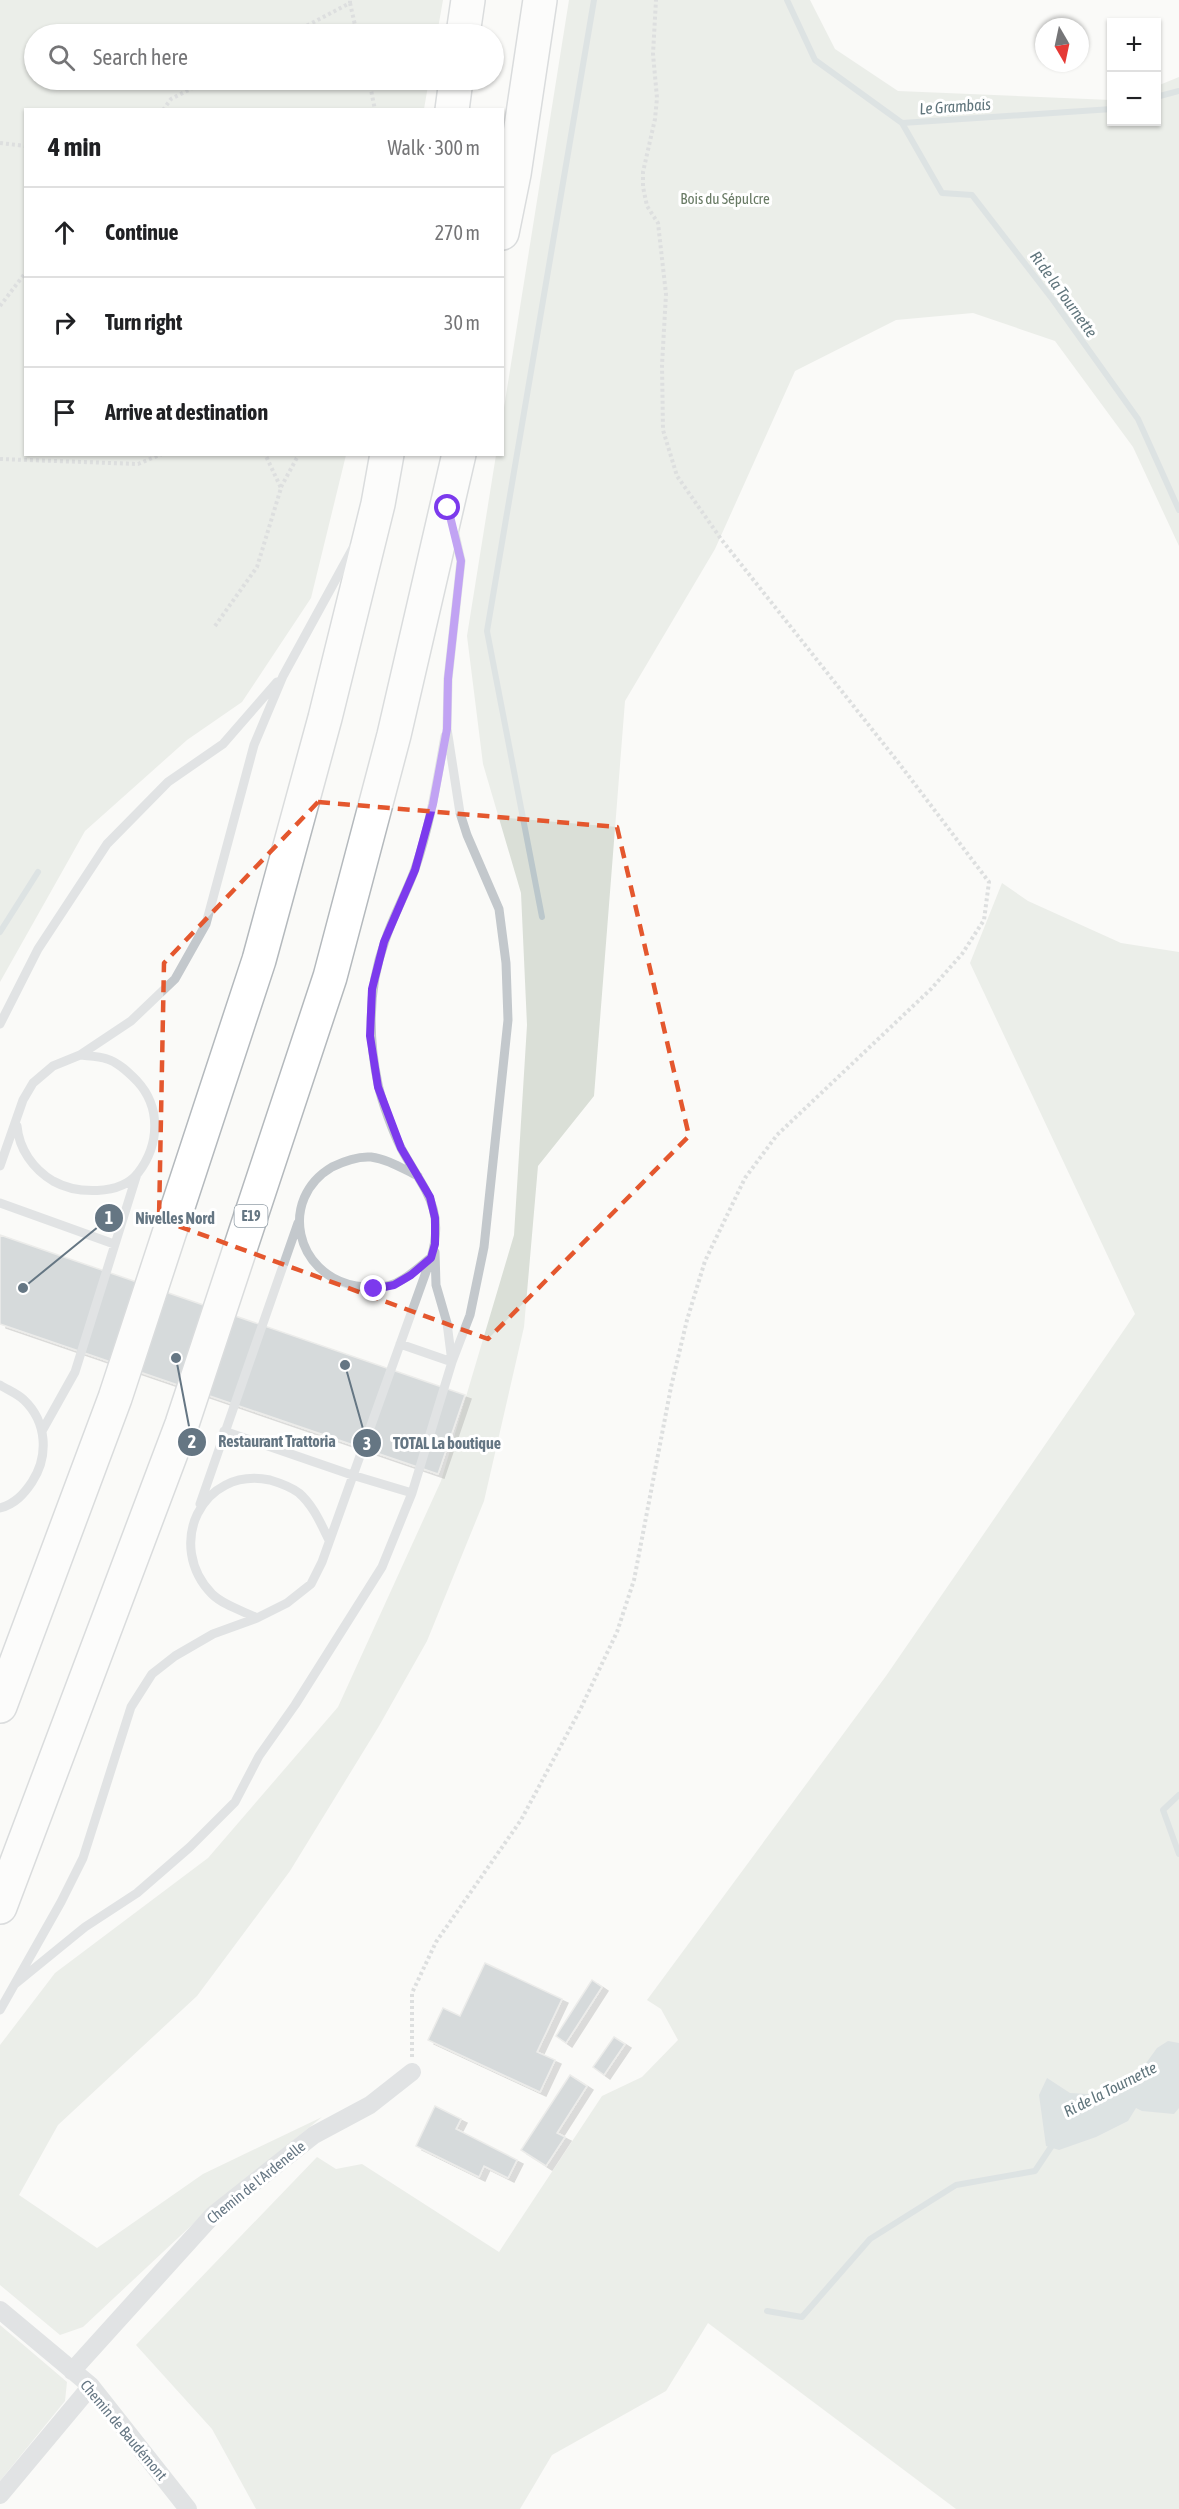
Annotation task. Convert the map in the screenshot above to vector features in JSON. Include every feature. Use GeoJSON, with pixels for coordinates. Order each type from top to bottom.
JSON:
{"type":"FeatureCollection","features":[{"type":"Feature","properties":{"kind":"highway"},"geometry":{"type":"LineString","coordinates":[[464,24],[468,0]]}},
{"type":"Feature","properties":{"kind":"highway"},"geometry":{"type":"LineString","coordinates":[[504,223],[514,174],[540,0]]}},
{"type":"Feature","properties":{"kind":"highway"},"geometry":{"type":"LineString","coordinates":[[452,108],[455,90]]}},
{"type":"Feature","properties":{"kind":"highway"},"geometry":{"type":"LineString","coordinates":[[0,1706],[116,1398],[259,960],[325,718],[378,504],[387,456]]}},
{"type":"Feature","properties":{"kind":"highway","name":"E19"},"geometry":{"type":"LineString","coordinates":[[0,1906],[182,1424],[330,977],[394,735],[459,456]]}},
{"type":"Feature","properties":{"kind":"street","name":"Chemin de l'Ardenelle"},"geometry":{"type":"LineString","coordinates":[[72,2370],[213,2215],[314,2135],[370,2106],[412,2072]]}},
{"type":"Feature","properties":{"kind":"street","name":"Chemin de Baudémont"},"geometry":{"type":"LineString","coordinates":[[0,2310],[91,2386],[188,2509]]}},
{"type":"Feature","properties":{"kind":"street"},"geometry":{"type":"LineString","coordinates":[[0,2496],[91,2386]]}},
{"type":"Feature","properties":{"kind":"lane"},"geometry":{"type":"LineString","coordinates":[[0,1166],[23,1100],[33,1083],[53,1066],[80,1055],[131,1021],[175,979],[206,924],[254,745],[283,676],[378,504]]}},
{"type":"Feature","properties":{"kind":"lane"},"geometry":{"type":"LineString","coordinates":[[15,1984],[85,1927],[137,1893],[190,1847],[235,1802],[259,1756],[295,1705],[382,1567],[412,1493],[452,1362],[470,1315],[484,1247],[508,1020],[506,963],[499,909],[466,835],[460,813],[447,729],[448,679],[461,561],[448,508]]}},
{"type":"Feature","properties":{"kind":"lane"},"geometry":{"type":"LineString","coordinates":[[0,1024],[38,949],[106,844],[168,783],[223,744],[283,676]]}},
{"type":"Feature","properties":{"kind":"lane"},"geometry":{"type":"LineString","coordinates":[[447,729],[427,826],[415,870],[384,942],[372,989],[370,1036],[378,1087],[401,1148],[430,1197],[435,1218],[436,1286],[447,1323],[452,1362]]}},
{"type":"Feature","properties":{"kind":"lane"},"geometry":{"type":"LineString","coordinates":[[42,1431],[75,1372],[137,1174],[152,1149],[156,1116],[148,1093],[130,1074],[108,1059],[80,1055]]}},
{"type":"Feature","properties":{"kind":"lane"},"geometry":{"type":"LineString","coordinates":[[16,1124],[18,1139],[27,1156],[42,1174],[65,1188],[93,1192],[119,1185],[137,1174]]}},
{"type":"Feature","properties":{"kind":"lane"},"geometry":{"type":"LineString","coordinates":[[256,1618],[213,1596],[197,1576],[190,1533],[299,1220],[304,1198],[320,1175],[346,1160],[371,1157],[394,1164],[420,1177]]}},
{"type":"Feature","properties":{"kind":"lane"},"geometry":{"type":"LineString","coordinates":[[0,1203],[114,1244]]}},
{"type":"Feature","properties":{"kind":"lane"},"geometry":{"type":"LineString","coordinates":[[299,1220],[305,1250],[317,1267],[347,1284],[374,1289],[394,1285],[411,1275],[431,1258]]}},
{"type":"Feature","properties":{"kind":"lane"},"geometry":{"type":"LineString","coordinates":[[0,2010],[83,1858],[131,1707],[152,1674],[175,1656],[213,1634],[287,1604],[311,1584],[322,1562],[435,1244]]}},
{"type":"Feature","properties":{"kind":"lane"},"geometry":{"type":"LineString","coordinates":[[400,1344],[452,1362]]}},
{"type":"Feature","properties":{"kind":"lane"},"geometry":{"type":"LineString","coordinates":[[0,1385],[23,1398],[33,1410],[42,1431],[44,1447],[40,1469],[23,1495],[0,1508]]}},
{"type":"Feature","properties":{"kind":"lane"},"geometry":{"type":"LineString","coordinates":[[224,1431],[412,1493]]}},
{"type":"Feature","properties":{"kind":"lane"},"geometry":{"type":"LineString","coordinates":[[198,1510],[218,1488],[239,1478],[255,1477],[280,1483],[299,1493],[312,1509],[329,1540]]}},
{"type":"Feature","properties":{"kind":"path"},"geometry":{"type":"LineString","coordinates":[[412,2072],[412,1993],[436,1942],[521,1820],[580,1710],[617,1632],[634,1580],[671,1387],[687,1320],[705,1261],[745,1178],[777,1135],[931,989],[962,954],[984,920],[989,882],[898,762],[721,539],[677,476],[663,430],[662,365],[666,294],[658,223],[647,206],[643,187],[643,172],[655,119],[657,98],[653,54],[656,0]]}},
{"type":"Feature","properties":{"kind":"path"},"geometry":{"type":"LineString","coordinates":[[309,24],[350,1],[355,24]]}},
{"type":"Feature","properties":{"kind":"path"},"geometry":{"type":"LineString","coordinates":[[163,108],[171,99],[189,90]]}},
{"type":"Feature","properties":{"kind":"path"},"geometry":{"type":"LineString","coordinates":[[371,90],[375,108]]}},
{"type":"Feature","properties":{"kind":"path"},"geometry":{"type":"LineString","coordinates":[[0,142],[24,146]]}},
{"type":"Feature","properties":{"kind":"path"},"geometry":{"type":"LineString","coordinates":[[0,306],[24,275]]}},
{"type":"Feature","properties":{"kind":"path"},"geometry":{"type":"LineString","coordinates":[[0,459],[138,464],[157,456]]}},
{"type":"Feature","properties":{"kind":"path"},"geometry":{"type":"LineString","coordinates":[[266,456],[281,488]]}},
{"type":"Feature","properties":{"kind":"path"},"geometry":{"type":"LineString","coordinates":[[215,626],[257,567],[281,488],[298,456]]}},
{"type":"Feature","properties":{"kind":"highlighted area"},"geometry":{"type":"Polygon","coordinates":[[[318,802],[617,827],[689,1136],[488,1339],[159,1219],[164,963],[318,802]]]}},
{"type":"Feature","properties":{"kind":"green space"},"geometry":{"type":"Polygon","coordinates":[[[0,0],[443,0],[439,24],[24,24],[24,90],[427,90],[424,108],[24,108],[24,456],[346,456],[311,598],[242,702],[187,740],[85,831],[0,982],[0,0]]]}},
{"type":"Feature","properties":{"kind":"green space","name":"Bois du Sépulcre"},"geometry":{"type":"Polygon","coordinates":[[[569,0],[810,0],[835,49],[898,91],[1107,100],[1107,126],[1161,126],[1161,84],[1179,77],[1179,546],[1133,447],[1055,341],[973,313],[896,320],[795,371],[715,549],[625,701],[594,1096],[538,1166],[524,1327],[484,1501],[427,1641],[379,1726],[290,1871],[197,1996],[58,2125],[19,2195],[97,2248],[203,2174],[322,2117],[210,2208],[83,2327],[60,2335],[0,2285],[0,2045],[55,1973],[208,1858],[338,1707],[441,1481],[514,1235],[527,1025],[521,893],[483,764],[467,636],[496,456],[504,456],[504,408],[569,0]]]}},
{"type":"Feature","properties":{"kind":"green space"},"geometry":{"type":"Polygon","coordinates":[[[1002,883],[1028,901],[1121,943],[1179,952],[1179,2509],[956,2509],[708,2323],[666,2391],[552,2455],[520,2509],[256,2509],[212,2429],[136,2345],[317,2157],[336,2169],[362,2164],[499,2252],[602,2096],[642,2077],[678,2040],[661,2009],[647,2000],[886,1676],[1135,1314],[970,963],[1002,883]]]}},
{"type":"Feature","properties":{"kind":"green space"},"geometry":{"type":"Polygon","coordinates":[[[0,2325],[67,2382],[65,2401],[0,2481],[0,2325]]]}},
{"type":"Feature","properties":{"kind":"shaded area"},"geometry":{"type":"Polygon","coordinates":[[[1168,2041],[1179,2043],[1179,2108],[1174,2114],[1142,2111],[1136,2108],[1128,2121],[1096,2137],[1059,2150],[1046,2146],[1039,2095],[1047,2078],[1070,2093],[1107,2095],[1123,2078],[1144,2066],[1157,2048],[1168,2041]]]}},
{"type":"Feature","properties":{"kind":"building"},"geometry":{"type":"Polygon","coordinates":[[[0,1235],[465,1395],[438,1474],[0,1324],[0,1235]]]}},
{"type":"Feature","properties":{"kind":"building"},"geometry":{"type":"Polygon","coordinates":[[[485,1963],[562,1999],[537,2052],[555,2060],[540,2092],[428,2040],[443,2008],[460,2016],[485,1963]]]}},
{"type":"Feature","properties":{"kind":"building"},"geometry":{"type":"Polygon","coordinates":[[[592,1980],[602,1987],[566,2043],[556,2036],[592,1980]]]}},
{"type":"Feature","properties":{"kind":"building"},"geometry":{"type":"Polygon","coordinates":[[[614,2037],[625,2044],[604,2075],[593,2067],[614,2037]]]}},
{"type":"Feature","properties":{"kind":"building"},"geometry":{"type":"Polygon","coordinates":[[[570,2075],[587,2086],[557,2133],[565,2137],[546,2166],[521,2150],[570,2075]]]}},
{"type":"Feature","properties":{"kind":"building"},"geometry":{"type":"Polygon","coordinates":[[[435,2106],[461,2119],[456,2129],[517,2160],[508,2178],[484,2166],[479,2177],[416,2146],[435,2106]]]}},
{"type":"Feature","properties":{"kind":"waterway"},"geometry":{"type":"LineString","coordinates":[[542,917],[487,631],[594,0]]}},
{"type":"Feature","properties":{"kind":"waterway","name":"Le Grambais"},"geometry":{"type":"LineString","coordinates":[[787,0],[815,60],[902,123],[1107,109]]}},
{"type":"Feature","properties":{"kind":"waterway","name":"Le Grambais"},"geometry":{"type":"LineString","coordinates":[[1161,96],[1179,91]]}},
{"type":"Feature","properties":{"kind":"waterway","name":"Ri de la Tournette"},"geometry":{"type":"LineString","coordinates":[[902,123],[942,193],[972,195],[1053,300],[1138,419],[1179,510]]}},
{"type":"Feature","properties":{"kind":"waterway"},"geometry":{"type":"LineString","coordinates":[[0,932],[38,872]]}},
{"type":"Feature","properties":{"kind":"waterway","name":"Ri de la Tournette"},"geometry":{"type":"LineString","coordinates":[[1179,1795],[1163,1810],[1179,1854]]}},
{"type":"Feature","properties":{"kind":"waterway","name":"Ri de la Tournette"},"geometry":{"type":"LineString","coordinates":[[767,2311],[802,2317],[870,2239],[956,2185],[1035,2171],[1055,2141]]}},
{"type":"Feature","properties":{"kind":"place","name":"Nivelles Nord"},"geometry":{"type":"Point","coordinates":[23,1288]}},
{"type":"Feature","properties":{"kind":"place","name":"Restaurant Trattoria"},"geometry":{"type":"Point","coordinates":[176,1358]}},
{"type":"Feature","properties":{"kind":"place","name":"TOTAL La boutique"},"geometry":{"type":"Point","coordinates":[345,1365]}},
{"type":"Feature","properties":{"kind":"route"},"geometry":{"type":"LineString","coordinates":[[374,1289],[394,1285],[411,1275],[431,1258],[435,1244],[435,1218],[430,1197],[401,1148],[378,1087],[370,1036],[372,989],[384,942],[415,870],[433,804],[447,729],[448,679],[461,561],[448,508]]}}]}
